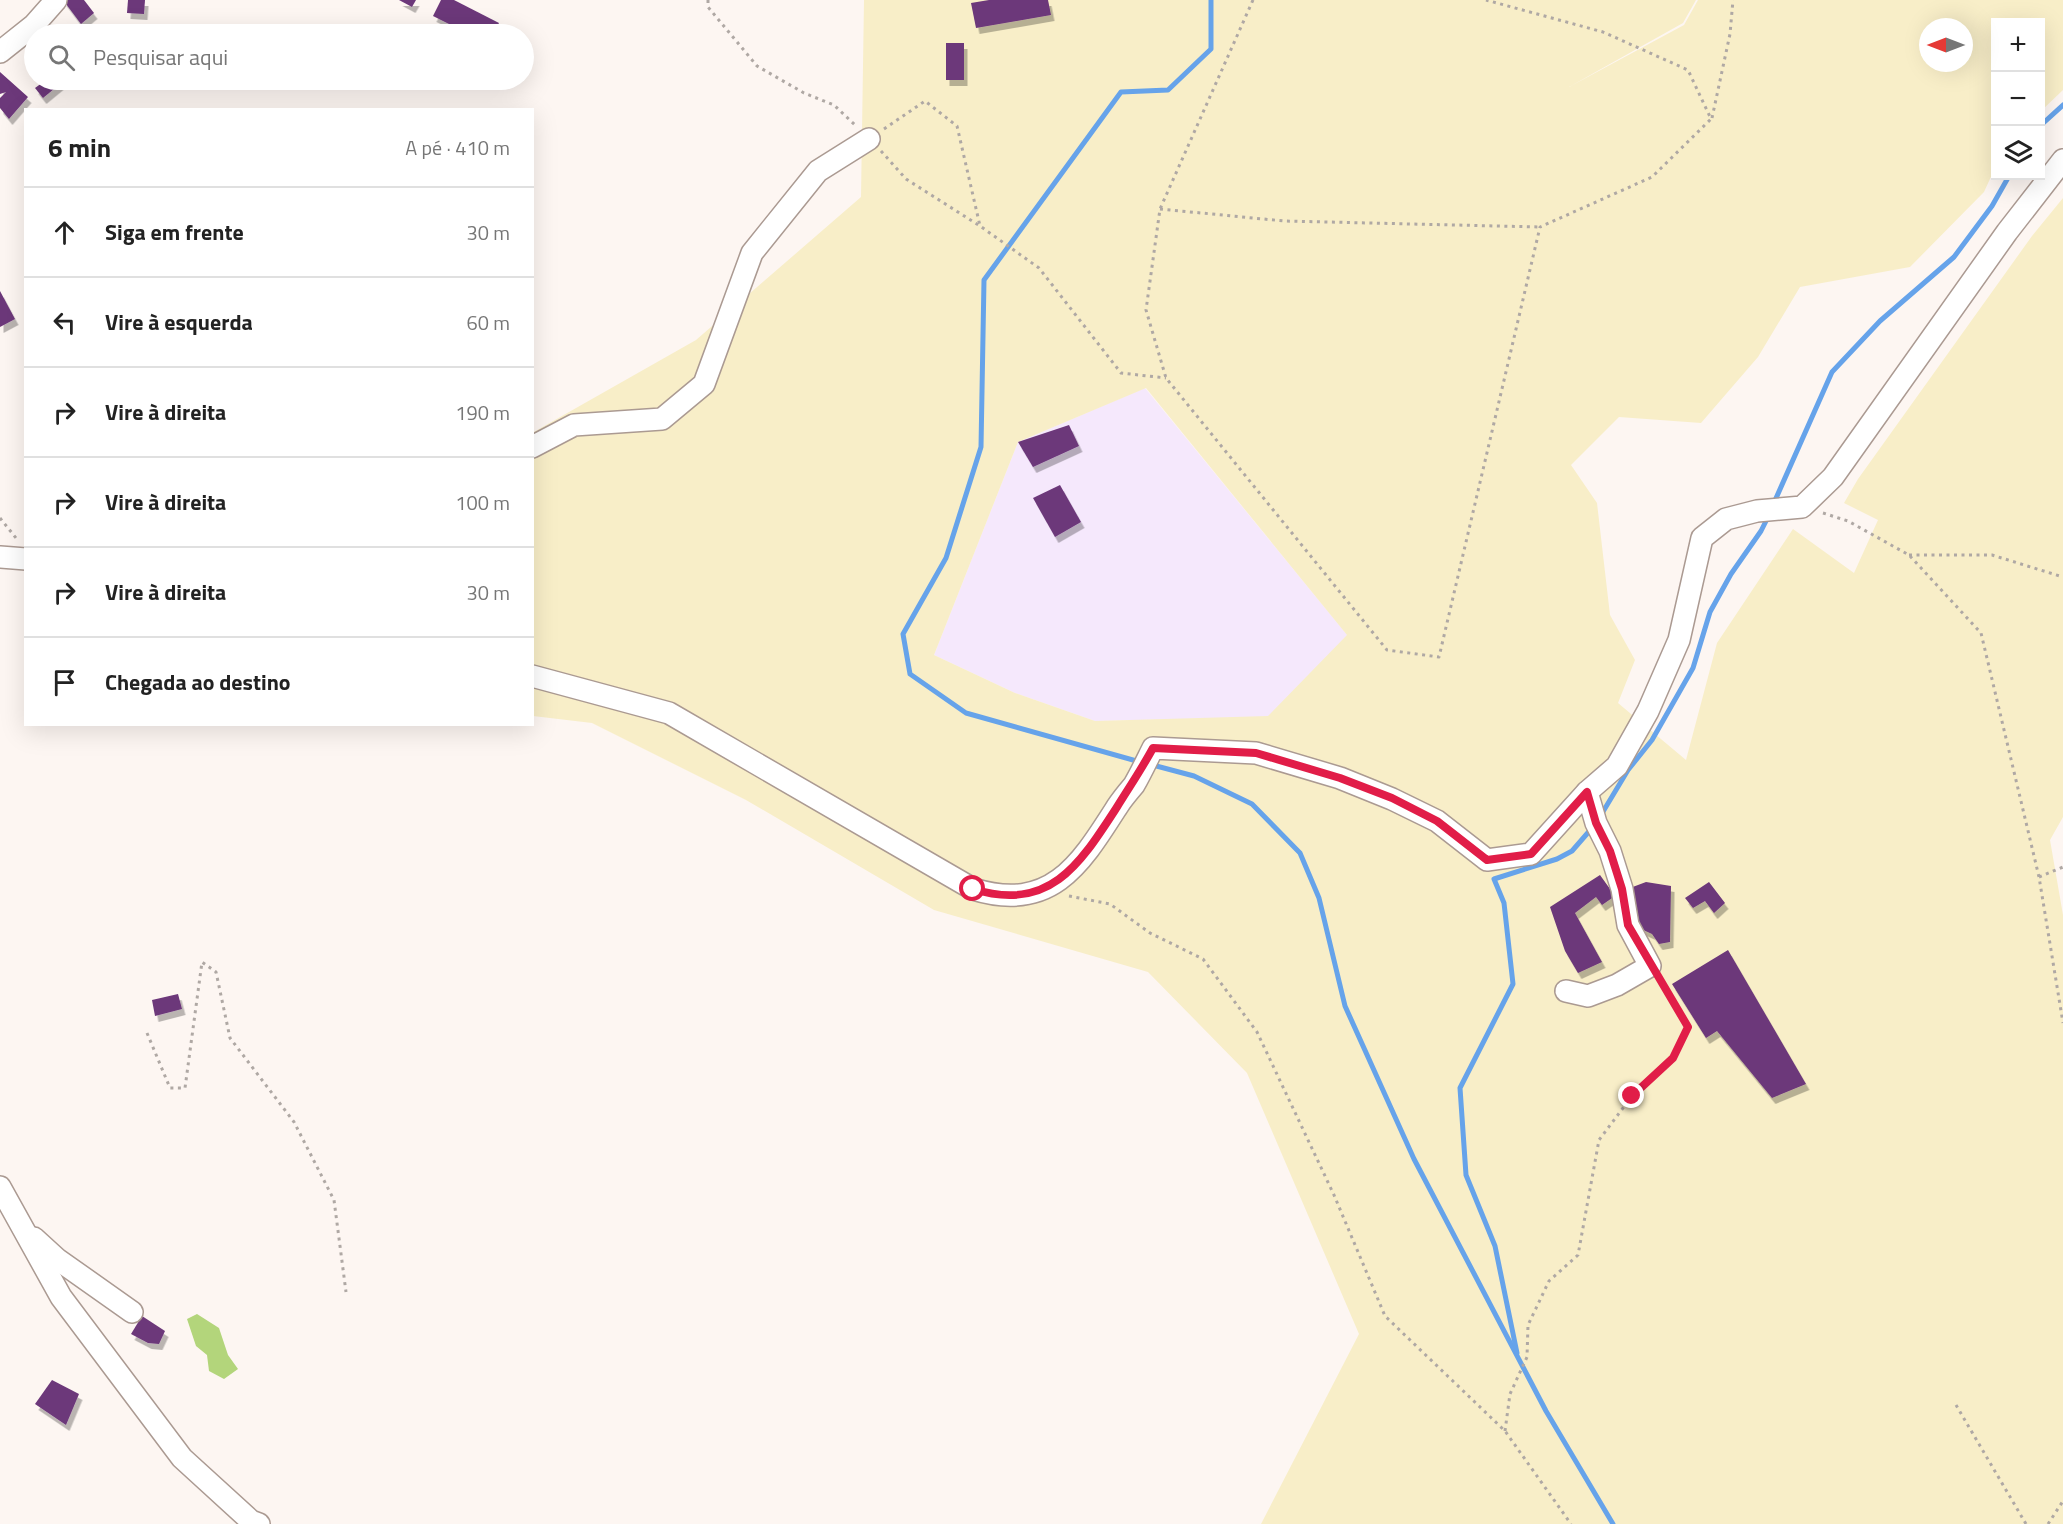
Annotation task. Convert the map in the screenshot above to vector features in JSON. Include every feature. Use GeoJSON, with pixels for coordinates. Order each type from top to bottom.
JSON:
{"type":"FeatureCollection","features":[{"type":"Feature","properties":{"kind":"street"},"geometry":{"type":"LineString","coordinates":[[36,24],[56,0]]}},
{"type":"Feature","properties":{"kind":"street"},"geometry":{"type":"LineString","coordinates":[[0,52],[24,34]]}},
{"type":"Feature","properties":{"kind":"street"},"geometry":{"type":"LineString","coordinates":[[534,446],[574,425],[662,419],[704,384],[752,253],[818,171],[869,139]]}},
{"type":"Feature","properties":{"kind":"street"},"geometry":{"type":"LineString","coordinates":[[534,677],[669,713],[973,889],[998,897],[1021,894],[1055,884],[1078,865],[1134,784],[1153,748],[1256,753],[1340,778],[1392,798],[1437,821],[1487,860],[1531,854],[1587,792],[1617,766],[1648,711],[1679,640],[1702,538],[1726,519],[1757,511],[1802,507],[1833,477],[2007,232],[2063,160]]}},
{"type":"Feature","properties":{"kind":"street"},"geometry":{"type":"LineString","coordinates":[[0,557],[23,551]]}},
{"type":"Feature","properties":{"kind":"street"},"geometry":{"type":"LineString","coordinates":[[1566,991],[1588,996],[1617,984],[1650,966],[1628,925],[1622,889],[1610,851],[1596,823],[1587,792]]}},
{"type":"Feature","properties":{"kind":"street"},"geometry":{"type":"LineString","coordinates":[[0,1187],[61,1297],[182,1458],[251,1521],[259,1524]]}},
{"type":"Feature","properties":{"kind":"street"},"geometry":{"type":"LineString","coordinates":[[19,1223],[57,1260],[132,1312]]}},
{"type":"Feature","properties":{"kind":"path"},"geometry":{"type":"LineString","coordinates":[[708,0],[708,7],[757,66],[804,93],[834,105],[906,178],[1039,268],[1121,373],[1166,378]]}},
{"type":"Feature","properties":{"kind":"path"},"geometry":{"type":"LineString","coordinates":[[1253,0],[1160,209],[1146,310],[1166,378],[1387,650],[1439,657],[1540,226]]}},
{"type":"Feature","properties":{"kind":"path"},"geometry":{"type":"LineString","coordinates":[[1486,0],[1603,32],[1688,69],[1711,119]]}},
{"type":"Feature","properties":{"kind":"path"},"geometry":{"type":"LineString","coordinates":[[1160,209],[1284,221],[1540,226],[1652,177],[1711,119],[1730,34],[1733,0]]}},
{"type":"Feature","properties":{"kind":"path"},"geometry":{"type":"LineString","coordinates":[[869,139],[925,101],[933,107],[957,126],[980,226]]}},
{"type":"Feature","properties":{"kind":"path"},"geometry":{"type":"LineString","coordinates":[[1802,507],[1848,521],[1909,555],[1981,633],[2039,878],[2063,1023]]}},
{"type":"Feature","properties":{"kind":"path"},"geometry":{"type":"LineString","coordinates":[[0,518],[23,551]]}},
{"type":"Feature","properties":{"kind":"path"},"geometry":{"type":"LineString","coordinates":[[1909,555],[1992,555],[2063,577]]}},
{"type":"Feature","properties":{"kind":"path"},"geometry":{"type":"LineString","coordinates":[[2039,878],[2063,867]]}},
{"type":"Feature","properties":{"kind":"path"},"geometry":{"type":"LineString","coordinates":[[1058,894],[1110,904],[1149,933],[1203,959],[1257,1032],[1334,1195],[1385,1316],[1505,1431],[1571,1524]]}},
{"type":"Feature","properties":{"kind":"path"},"geometry":{"type":"LineString","coordinates":[[147,1033],[170,1088],[185,1088],[202,963],[216,972],[230,1038],[294,1122],[334,1200],[346,1292]]}},
{"type":"Feature","properties":{"kind":"path"},"geometry":{"type":"LineString","coordinates":[[1505,1431],[1510,1394],[1527,1357],[1528,1325],[1549,1281],[1578,1255],[1599,1140],[1632,1096],[1673,1058],[1688,1027],[1650,966]]}},
{"type":"Feature","properties":{"kind":"path"},"geometry":{"type":"LineString","coordinates":[[1956,1404],[2026,1524]]}},
{"type":"Feature","properties":{"kind":"path"},"geometry":{"type":"LineString","coordinates":[[2048,1524],[2063,1501]]}},
{"type":"Feature","properties":{"kind":"shaded area"},"geometry":{"type":"Polygon","coordinates":[[[1145,388],[1348,636],[1268,717],[1095,721],[1015,693],[934,655],[1018,442],[1145,388]]]}},
{"type":"Feature","properties":{"kind":"green space"},"geometry":{"type":"Polygon","coordinates":[[[197,1314],[219,1328],[228,1355],[238,1369],[224,1379],[209,1371],[207,1355],[196,1346],[187,1319],[197,1314]]]}},
{"type":"Feature","properties":{"kind":"sand"},"geometry":{"type":"Polygon","coordinates":[[[864,0],[1696,0],[1683,23],[1569,87],[1684,25],[1698,0],[2063,0],[2063,90],[2045,107],[2045,18],[1991,18],[1991,177],[1984,192],[1910,267],[1800,287],[1758,357],[1701,423],[1619,417],[1571,465],[1597,503],[1610,615],[1635,660],[1618,703],[1686,760],[1717,643],[1793,529],[1854,573],[1878,520],[1844,503],[1858,479],[2032,236],[2063,198],[2063,817],[2050,840],[2063,915],[2063,1524],[1261,1524],[1359,1334],[1247,1073],[1148,972],[934,910],[746,800],[592,723],[534,716],[534,432],[696,340],[861,197],[864,0]],[[1146,388],[1018,442],[934,655],[1015,693],[1095,721],[1268,716],[1347,635],[1146,388]]]}},
{"type":"Feature","properties":{"kind":"building"},"geometry":{"type":"Polygon","coordinates":[[[63,0],[84,0],[94,13],[81,24],[63,0]]]}},
{"type":"Feature","properties":{"kind":"building"},"geometry":{"type":"Polygon","coordinates":[[[128,0],[145,0],[144,14],[127,13],[128,0]]]}},
{"type":"Feature","properties":{"kind":"building"},"geometry":{"type":"Polygon","coordinates":[[[399,0],[416,0],[412,7],[399,0]]]}},
{"type":"Feature","properties":{"kind":"building"},"geometry":{"type":"Polygon","coordinates":[[[441,0],[454,0],[499,23],[449,24],[433,16],[441,0]]]}},
{"type":"Feature","properties":{"kind":"building"},"geometry":{"type":"Polygon","coordinates":[[[989,0],[1048,0],[1051,15],[976,28],[971,3],[989,0]]]}},
{"type":"Feature","properties":{"kind":"building"},"geometry":{"type":"Polygon","coordinates":[[[946,43],[964,43],[964,80],[946,80],[946,43]]]}},
{"type":"Feature","properties":{"kind":"building"},"geometry":{"type":"Polygon","coordinates":[[[0,72],[28,97],[9,119],[0,108],[0,98],[6,92],[0,94],[0,72]]]}},
{"type":"Feature","properties":{"kind":"building"},"geometry":{"type":"Polygon","coordinates":[[[37,90],[53,90],[43,98],[37,90]]]}},
{"type":"Feature","properties":{"kind":"building"},"geometry":{"type":"Polygon","coordinates":[[[0,291],[15,319],[0,327],[0,291]]]}},
{"type":"Feature","properties":{"kind":"building"},"geometry":{"type":"Polygon","coordinates":[[[1069,425],[1079,446],[1033,467],[1018,442],[1069,425]]]}},
{"type":"Feature","properties":{"kind":"building"},"geometry":{"type":"Polygon","coordinates":[[[1060,485],[1081,522],[1055,537],[1033,498],[1060,485]]]}},
{"type":"Feature","properties":{"kind":"building"},"geometry":{"type":"Polygon","coordinates":[[[1600,875],[1615,896],[1602,905],[1596,897],[1575,913],[1602,962],[1578,973],[1565,951],[1550,907],[1600,875]]]}},
{"type":"Feature","properties":{"kind":"building"},"geometry":{"type":"Polygon","coordinates":[[[1646,882],[1671,886],[1670,942],[1659,944],[1652,934],[1639,928],[1630,888],[1646,882]]]}},
{"type":"Feature","properties":{"kind":"building"},"geometry":{"type":"Polygon","coordinates":[[[1709,882],[1725,903],[1714,913],[1705,901],[1693,908],[1685,898],[1709,882]]]}},
{"type":"Feature","properties":{"kind":"building"},"geometry":{"type":"Polygon","coordinates":[[[1728,950],[1806,1084],[1772,1098],[1717,1031],[1706,1038],[1672,984],[1728,950]]]}},
{"type":"Feature","properties":{"kind":"building"},"geometry":{"type":"Polygon","coordinates":[[[178,994],[182,1009],[155,1016],[152,1000],[178,994]]]}},
{"type":"Feature","properties":{"kind":"building"},"geometry":{"type":"Polygon","coordinates":[[[142,1316],[165,1331],[159,1344],[148,1343],[131,1334],[142,1316]]]}},
{"type":"Feature","properties":{"kind":"building"},"geometry":{"type":"Polygon","coordinates":[[[52,1380],[79,1394],[66,1425],[35,1404],[52,1380]]]}},
{"type":"Feature","properties":{"kind":"waterway"},"geometry":{"type":"LineString","coordinates":[[1140,762],[966,713],[910,674],[903,634],[946,558],[981,447],[984,280],[1121,92],[1168,90],[1211,49],[1211,0]]}},
{"type":"Feature","properties":{"kind":"waterway"},"geometry":{"type":"LineString","coordinates":[[2045,121],[2063,105]]}},
{"type":"Feature","properties":{"kind":"waterway"},"geometry":{"type":"LineString","coordinates":[[1773,505],[1832,372],[1880,321],[1954,257],[1992,206],[2007,180]]}},
{"type":"Feature","properties":{"kind":"waterway"},"geometry":{"type":"LineString","coordinates":[[1601,815],[1628,770],[1652,740],[1693,668],[1710,612],[1731,574],[1768,517]]}},
{"type":"Feature","properties":{"kind":"waterway"},"geometry":{"type":"LineString","coordinates":[[1149,764],[1194,776],[1252,804],[1300,853],[1319,898],[1345,1006],[1414,1159],[1546,1411],[1613,1524]]}},
{"type":"Feature","properties":{"kind":"waterway"},"geometry":{"type":"LineString","coordinates":[[1517,1353],[1495,1246],[1466,1175],[1460,1088],[1513,984],[1504,903],[1494,879],[1557,859],[1572,851],[1592,828]]}},
{"type":"Feature","properties":{"kind":"route"},"geometry":{"type":"LineString","coordinates":[[973,889],[998,897],[1021,894],[1055,884],[1078,865],[1095,843],[1134,784],[1153,748],[1210,753],[1256,753],[1340,778],[1392,798],[1437,821],[1487,860],[1531,854],[1587,792],[1596,823],[1610,851],[1622,889],[1628,925],[1650,966],[1688,1027],[1673,1058],[1632,1096]]}}]}
